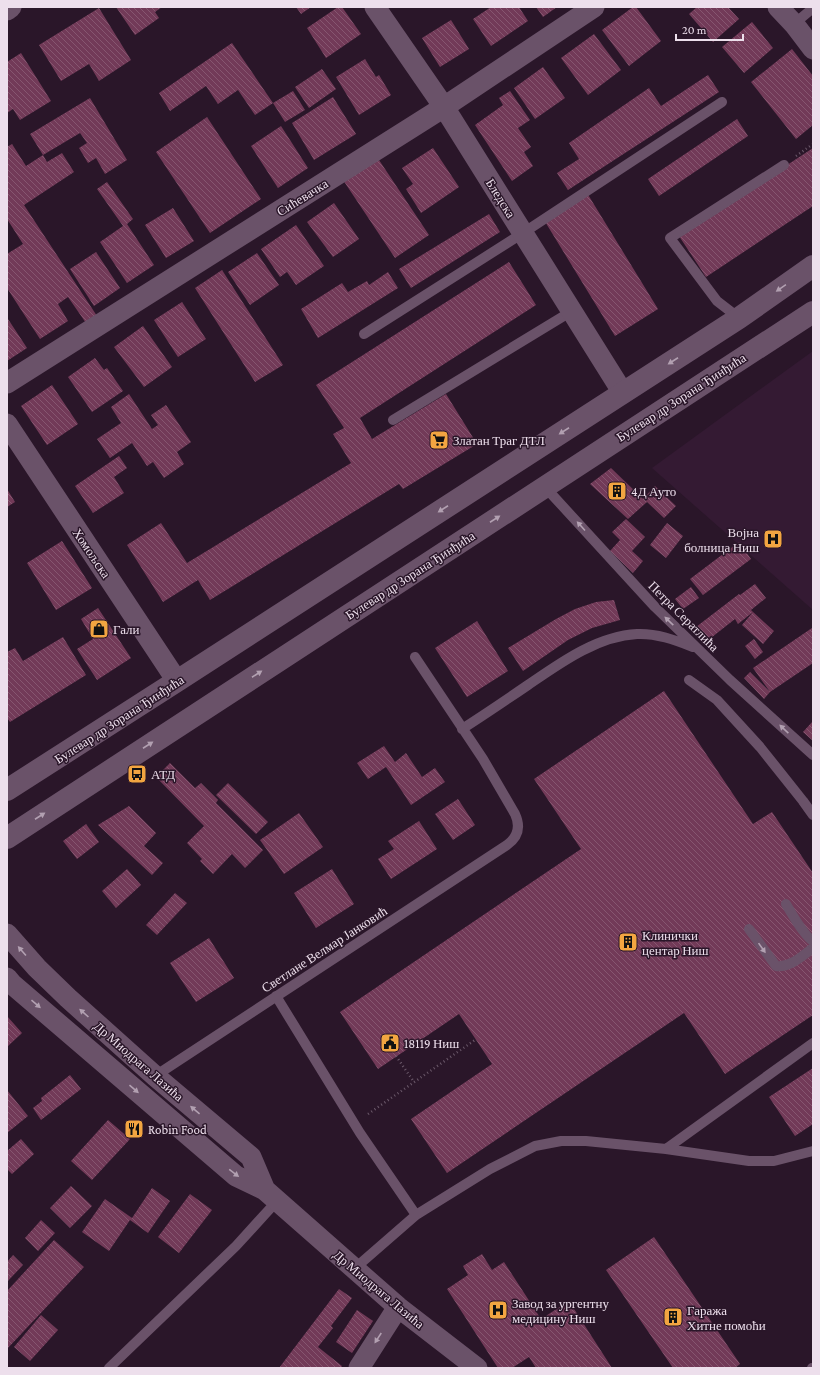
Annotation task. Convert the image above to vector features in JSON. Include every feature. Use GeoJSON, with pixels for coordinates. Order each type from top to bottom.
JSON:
{"type":"FeatureCollection","features":[{"type":"Feature","properties":{"kind":"main road","name":"Булевар др Зорана Ђинђића"},"geometry":{"type":"LineString","coordinates":[[7,790],[177,682],[739,318],[813,266]]}},
{"type":"Feature","properties":{"kind":"main road","name":"Булевар др Зорана Ђинђића"},"geometry":{"type":"LineString","coordinates":[[7,838],[813,312]]}},
{"type":"Feature","properties":{"kind":"street"},"geometry":{"type":"LineString","coordinates":[[7,10],[11,7]]}},
{"type":"Feature","properties":{"kind":"street","name":"Бледска"},"geometry":{"type":"LineString","coordinates":[[375,7],[444,107],[623,393]]}},
{"type":"Feature","properties":{"kind":"street","name":"Сићевачка"},"geometry":{"type":"LineString","coordinates":[[7,383],[444,107],[594,7]]}},
{"type":"Feature","properties":{"kind":"street"},"geometry":{"type":"LineString","coordinates":[[778,7],[794,24],[813,49]]}},
{"type":"Feature","properties":{"kind":"street","name":"Хомољска"},"geometry":{"type":"LineString","coordinates":[[7,424],[177,682]]}},
{"type":"Feature","properties":{"kind":"street","name":"Др Миодрага Лазића"},"geometry":{"type":"LineString","coordinates":[[7,934],[37,968],[68,998],[155,1076],[251,1157],[271,1195]]}},
{"type":"Feature","properties":{"kind":"street","name":"Др Миодрага Лазића"},"geometry":{"type":"LineString","coordinates":[[7,978],[12,984],[236,1176],[271,1195],[398,1307],[477,1368]]}},
{"type":"Feature","properties":{"kind":"street"},"geometry":{"type":"LineString","coordinates":[[359,1368],[398,1307]]}},
{"type":"Feature","properties":{"kind":"lane"},"geometry":{"type":"LineString","coordinates":[[794,24],[813,8]]}},
{"type":"Feature","properties":{"kind":"lane"},"geometry":{"type":"LineString","coordinates":[[364,334],[523,233],[722,102]]}},
{"type":"Feature","properties":{"kind":"lane"},"geometry":{"type":"LineString","coordinates":[[739,318],[717,301],[670,238],[784,164]]}},
{"type":"Feature","properties":{"kind":"lane"},"geometry":{"type":"LineString","coordinates":[[393,420],[572,311]]}},
{"type":"Feature","properties":{"kind":"lane","name":"Петра Сератлића"},"geometry":{"type":"LineString","coordinates":[[545,487],[655,607],[813,755]]}},
{"type":"Feature","properties":{"kind":"lane"},"geometry":{"type":"LineString","coordinates":[[416,657],[462,729],[565,660],[599,643],[628,635],[647,634],[678,641],[700,650]]}},
{"type":"Feature","properties":{"kind":"lane"},"geometry":{"type":"LineString","coordinates":[[689,680],[718,700],[760,747],[803,800],[813,815]]}},
{"type":"Feature","properties":{"kind":"lane","name":"Светлане Велмар Јанковић"},"geometry":{"type":"LineString","coordinates":[[155,1076],[507,845],[515,838],[518,828],[518,820],[482,759],[462,729]]}},
{"type":"Feature","properties":{"kind":"lane"},"geometry":{"type":"LineString","coordinates":[[786,904],[810,940],[813,941]]}},
{"type":"Feature","properties":{"kind":"lane"},"geometry":{"type":"LineString","coordinates":[[749,929],[776,966],[782,967],[787,965],[813,948]]}},
{"type":"Feature","properties":{"kind":"lane"},"geometry":{"type":"LineString","coordinates":[[276,996],[354,1124],[416,1215]]}},
{"type":"Feature","properties":{"kind":"lane"},"geometry":{"type":"LineString","coordinates":[[666,1148],[813,1043]]}},
{"type":"Feature","properties":{"kind":"lane"},"geometry":{"type":"LineString","coordinates":[[354,1269],[416,1215],[490,1169],[535,1146],[561,1140],[586,1140],[666,1148],[749,1161],[774,1161],[813,1151]]}},
{"type":"Feature","properties":{"kind":"lane"},"geometry":{"type":"LineString","coordinates":[[109,1368],[236,1246],[271,1195]]}},
{"type":"Feature","properties":{"kind":"path"},"geometry":{"type":"LineString","coordinates":[[784,164],[813,144]]}},
{"type":"Feature","properties":{"kind":"path"},"geometry":{"type":"LineString","coordinates":[[354,1124],[475,1040]]}},
{"type":"Feature","properties":{"kind":"path"},"geometry":{"type":"LineString","coordinates":[[396,1056],[414,1082]]}},
{"type":"Feature","properties":{"kind":"shaded area","name":"Војна болница Ниш"},"geometry":{"type":"Polygon","coordinates":[[[813,351],[813,610],[652,468],[813,351]]]}},
{"type":"Feature","properties":{"kind":"building"},"geometry":{"type":"Polygon","coordinates":[[[116,7],[162,7],[155,12],[159,18],[135,35],[116,7]]]}},
{"type":"Feature","properties":{"kind":"building"},"geometry":{"type":"Polygon","coordinates":[[[296,7],[311,7],[301,14],[296,7]]]}},
{"type":"Feature","properties":{"kind":"building"},"geometry":{"type":"Polygon","coordinates":[[[338,7],[342,7],[361,34],[326,58],[307,28],[338,7]]]}},
{"type":"Feature","properties":{"kind":"building"},"geometry":{"type":"Polygon","coordinates":[[[491,7],[519,7],[528,21],[491,46],[473,19],[491,7]]]}},
{"type":"Feature","properties":{"kind":"building"},"geometry":{"type":"Polygon","coordinates":[[[536,7],[557,7],[543,17],[536,7]]]}},
{"type":"Feature","properties":{"kind":"building"},"geometry":{"type":"Polygon","coordinates":[[[633,7],[636,7],[661,41],[629,66],[602,30],[633,7]]]}},
{"type":"Feature","properties":{"kind":"building"},"geometry":{"type":"Polygon","coordinates":[[[697,7],[728,7],[739,19],[713,42],[689,14],[697,7]]]}},
{"type":"Feature","properties":{"kind":"building"},"geometry":{"type":"Polygon","coordinates":[[[99,8],[131,60],[99,81],[89,64],[61,81],[39,45],[99,8]]]}},
{"type":"Feature","properties":{"kind":"building"},"geometry":{"type":"Polygon","coordinates":[[[451,20],[469,49],[440,67],[422,38],[451,20]]]}},
{"type":"Feature","properties":{"kind":"building"},"geometry":{"type":"Polygon","coordinates":[[[752,22],[773,48],[744,73],[722,47],[752,22]]]}},
{"type":"Feature","properties":{"kind":"building"},"geometry":{"type":"Polygon","coordinates":[[[594,34],[621,70],[588,95],[561,58],[594,34]]]}},
{"type":"Feature","properties":{"kind":"building"},"geometry":{"type":"Polygon","coordinates":[[[232,43],[273,103],[255,115],[238,90],[218,104],[206,86],[170,111],[159,93],[232,43]]]}},
{"type":"Feature","properties":{"kind":"building"},"geometry":{"type":"Polygon","coordinates":[[[792,49],[813,76],[813,125],[796,139],[751,82],[792,49]]]}},
{"type":"Feature","properties":{"kind":"building"},"geometry":{"type":"Polygon","coordinates":[[[21,53],[51,101],[20,120],[13,109],[7,113],[7,62],[21,53]]]}},
{"type":"Feature","properties":{"kind":"building"},"geometry":{"type":"Polygon","coordinates":[[[365,59],[376,77],[379,75],[391,95],[359,115],[336,77],[365,59]]]}},
{"type":"Feature","properties":{"kind":"building"},"geometry":{"type":"Polygon","coordinates":[[[543,67],[565,98],[535,119],[514,88],[543,67]]]}},
{"type":"Feature","properties":{"kind":"building"},"geometry":{"type":"Polygon","coordinates":[[[322,69],[336,89],[309,108],[295,87],[322,69]]]}},
{"type":"Feature","properties":{"kind":"building"},"geometry":{"type":"Polygon","coordinates":[[[708,75],[719,92],[568,190],[557,173],[579,159],[569,143],[649,88],[661,106],[708,75]]]}},
{"type":"Feature","properties":{"kind":"building"},"geometry":{"type":"Polygon","coordinates":[[[293,91],[305,110],[285,122],[273,103],[293,91]]]}},
{"type":"Feature","properties":{"kind":"building"},"geometry":{"type":"Polygon","coordinates":[[[510,91],[530,120],[518,128],[531,147],[524,152],[533,166],[512,181],[475,125],[503,105],[499,98],[510,91]]]}},
{"type":"Feature","properties":{"kind":"building"},"geometry":{"type":"Polygon","coordinates":[[[333,97],[356,134],[314,160],[292,123],[333,97]]]}},
{"type":"Feature","properties":{"kind":"building"},"geometry":{"type":"Polygon","coordinates":[[[90,98],[127,160],[105,174],[96,158],[88,163],[79,148],[87,143],[80,133],[43,155],[30,134],[90,98]]]}},
{"type":"Feature","properties":{"kind":"building"},"geometry":{"type":"Polygon","coordinates":[[[207,117],[261,199],[210,233],[156,152],[207,117]]]}},
{"type":"Feature","properties":{"kind":"building"},"geometry":{"type":"Polygon","coordinates":[[[737,119],[748,136],[659,196],[648,179],[737,119]]]}},
{"type":"Feature","properties":{"kind":"building"},"geometry":{"type":"Polygon","coordinates":[[[281,126],[308,168],[278,188],[251,146],[281,126]]]}},
{"type":"Feature","properties":{"kind":"building"},"geometry":{"type":"Polygon","coordinates":[[[12,144],[26,166],[43,155],[47,162],[62,153],[74,172],[24,205],[97,316],[86,323],[68,297],[58,304],[68,321],[40,339],[7,288],[7,254],[23,244],[7,219],[7,147],[12,144]]]}},
{"type":"Feature","properties":{"kind":"building"},"geometry":{"type":"Polygon","coordinates":[[[433,148],[459,187],[421,213],[406,189],[413,184],[402,168],[433,148]]]}},
{"type":"Feature","properties":{"kind":"building"},"geometry":{"type":"Polygon","coordinates":[[[813,148],[813,206],[706,277],[679,236],[813,148]]]}},
{"type":"Feature","properties":{"kind":"building"},"geometry":{"type":"Polygon","coordinates":[[[377,157],[429,235],[395,258],[343,180],[377,157]]]}},
{"type":"Feature","properties":{"kind":"building"},"geometry":{"type":"Polygon","coordinates":[[[107,182],[133,219],[127,224],[154,265],[127,283],[100,242],[123,226],[97,189],[107,182]]]}},
{"type":"Feature","properties":{"kind":"building"},"geometry":{"type":"Polygon","coordinates":[[[587,193],[658,309],[615,336],[544,220],[587,193]]]}},
{"type":"Feature","properties":{"kind":"building"},"geometry":{"type":"Polygon","coordinates":[[[334,203],[359,239],[333,257],[307,222],[334,203]]]}},
{"type":"Feature","properties":{"kind":"building"},"geometry":{"type":"Polygon","coordinates":[[[173,208],[194,241],[166,258],[145,225],[173,208]]]}},
{"type":"Feature","properties":{"kind":"building"},"geometry":{"type":"Polygon","coordinates":[[[489,214],[500,232],[411,288],[399,269],[489,214]]]}},
{"type":"Feature","properties":{"kind":"building"},"geometry":{"type":"Polygon","coordinates":[[[296,225],[324,266],[296,285],[287,272],[280,277],[261,249],[296,225]]]}},
{"type":"Feature","properties":{"kind":"building"},"geometry":{"type":"Polygon","coordinates":[[[96,252],[120,288],[94,306],[70,269],[96,252]]]}},
{"type":"Feature","properties":{"kind":"building"},"geometry":{"type":"Polygon","coordinates":[[[257,253],[279,285],[250,305],[228,272],[257,253]]]}},
{"type":"Feature","properties":{"kind":"building"},"geometry":{"type":"Polygon","coordinates":[[[509,262],[536,305],[360,418],[372,439],[446,394],[477,444],[403,489],[399,484],[210,600],[198,580],[163,602],[127,545],[161,523],[187,563],[351,463],[333,434],[344,428],[316,385],[509,262]]]}},
{"type":"Feature","properties":{"kind":"building"},"geometry":{"type":"Polygon","coordinates":[[[222,270],[283,365],[255,382],[195,288],[222,270]]]}},
{"type":"Feature","properties":{"kind":"building"},"geometry":{"type":"Polygon","coordinates":[[[388,272],[398,288],[318,338],[301,309],[342,283],[348,292],[367,281],[369,285],[388,272]]]}},
{"type":"Feature","properties":{"kind":"building"},"geometry":{"type":"Polygon","coordinates":[[[182,302],[206,339],[178,357],[154,320],[182,302]]]}},
{"type":"Feature","properties":{"kind":"building"},"geometry":{"type":"Polygon","coordinates":[[[7,319],[27,348],[7,361],[7,319]]]}},
{"type":"Feature","properties":{"kind":"building"},"geometry":{"type":"Polygon","coordinates":[[[143,326],[172,367],[144,387],[114,347],[143,326]]]}},
{"type":"Feature","properties":{"kind":"building"},"geometry":{"type":"Polygon","coordinates":[[[95,358],[104,370],[107,368],[123,391],[92,412],[68,377],[95,358]]]}},
{"type":"Feature","properties":{"kind":"building"},"geometry":{"type":"Polygon","coordinates":[[[52,385],[78,424],[47,445],[21,406],[52,385]]]}},
{"type":"Feature","properties":{"kind":"building"},"geometry":{"type":"Polygon","coordinates":[[[129,394],[152,429],[158,425],[151,415],[166,405],[191,442],[177,452],[184,464],[164,478],[153,462],[147,466],[132,443],[110,458],[97,439],[121,423],[111,407],[129,394]]]}},
{"type":"Feature","properties":{"kind":"building"},"geometry":{"type":"Polygon","coordinates":[[[119,456],[127,468],[114,477],[124,493],[93,513],[75,486],[119,456]]]}},
{"type":"Feature","properties":{"kind":"building","name":"4Д Ауто"},"geometry":{"type":"Polygon","coordinates":[[[611,468],[643,499],[655,486],[676,506],[664,518],[647,502],[628,519],[590,484],[611,468]]]}},
{"type":"Feature","properties":{"kind":"building"},"geometry":{"type":"Polygon","coordinates":[[[7,489],[15,502],[7,507],[7,489]]]}},
{"type":"Feature","properties":{"kind":"building"},"geometry":{"type":"Polygon","coordinates":[[[626,519],[645,537],[632,551],[643,561],[633,573],[610,551],[620,540],[612,532],[626,519]]]}},
{"type":"Feature","properties":{"kind":"building"},"geometry":{"type":"Polygon","coordinates":[[[667,523],[683,536],[666,558],[650,545],[667,523]]]}},
{"type":"Feature","properties":{"kind":"building"},"geometry":{"type":"Polygon","coordinates":[[[62,541],[92,588],[56,610],[27,563],[62,541]]]}},
{"type":"Feature","properties":{"kind":"building"},"geometry":{"type":"Polygon","coordinates":[[[739,542],[751,559],[703,595],[690,579],[739,542]]]}},
{"type":"Feature","properties":{"kind":"building"},"geometry":{"type":"Polygon","coordinates":[[[755,584],[766,598],[751,610],[753,612],[738,624],[735,619],[707,641],[696,627],[739,594],[740,595],[755,584]]]}},
{"type":"Feature","properties":{"kind":"building"},"geometry":{"type":"Polygon","coordinates":[[[691,587],[699,598],[683,609],[675,599],[691,587]]]}},
{"type":"Feature","properties":{"kind":"building"},"geometry":{"type":"Polygon","coordinates":[[[614,600],[620,620],[592,628],[568,640],[523,671],[508,648],[575,609],[596,602],[614,600]]]}},
{"type":"Feature","properties":{"kind":"building","name":"Гали"},"geometry":{"type":"Polygon","coordinates":[[[98,608],[131,658],[97,680],[77,649],[93,639],[81,619],[98,608]]]}},
{"type":"Feature","properties":{"kind":"building"},"geometry":{"type":"Polygon","coordinates":[[[753,612],[774,631],[763,644],[742,625],[753,612]]]}},
{"type":"Feature","properties":{"kind":"building"},"geometry":{"type":"Polygon","coordinates":[[[477,621],[508,671],[467,697],[435,648],[477,621]]]}},
{"type":"Feature","properties":{"kind":"building"},"geometry":{"type":"Polygon","coordinates":[[[812,628],[813,663],[770,692],[753,668],[812,628]]]}},
{"type":"Feature","properties":{"kind":"building"},"geometry":{"type":"Polygon","coordinates":[[[63,637],[86,675],[10,722],[7,718],[7,652],[15,648],[23,661],[63,637]]]}},
{"type":"Feature","properties":{"kind":"building"},"geometry":{"type":"Polygon","coordinates":[[[754,639],[763,652],[755,659],[745,646],[754,639]]]}},
{"type":"Feature","properties":{"kind":"building"},"geometry":{"type":"Polygon","coordinates":[[[750,672],[770,692],[764,699],[744,678],[750,672]]]}},
{"type":"Feature","properties":{"kind":"building","name":"Клинички центар Ниш"},"geometry":{"type":"Polygon","coordinates":[[[664,691],[753,824],[772,812],[813,873],[813,1015],[725,1074],[684,1013],[447,1173],[411,1119],[492,1064],[459,1014],[378,1069],[340,1012],[581,849],[534,779],[664,691]]]}},
{"type":"Feature","properties":{"kind":"building"},"geometry":{"type":"Polygon","coordinates":[[[813,721],[813,741],[803,732],[813,721]]]}},
{"type":"Feature","properties":{"kind":"building"},"geometry":{"type":"Polygon","coordinates":[[[384,746],[395,762],[406,753],[422,777],[435,768],[445,782],[411,805],[386,767],[368,779],[357,763],[384,746]]]}},
{"type":"Feature","properties":{"kind":"building"},"geometry":{"type":"Polygon","coordinates":[[[170,763],[195,788],[201,783],[218,800],[216,803],[263,850],[245,868],[232,854],[213,874],[200,861],[202,859],[187,843],[204,826],[156,777],[170,763]]]}},
{"type":"Feature","properties":{"kind":"building"},"geometry":{"type":"Polygon","coordinates":[[[228,783],[268,822],[256,834],[216,795],[228,783]]]}},
{"type":"Feature","properties":{"kind":"building"},"geometry":{"type":"Polygon","coordinates":[[[458,799],[475,825],[453,840],[435,814],[458,799]]]}},
{"type":"Feature","properties":{"kind":"building"},"geometry":{"type":"Polygon","coordinates":[[[129,806],[156,833],[144,846],[163,863],[152,875],[98,825],[129,806]]]}},
{"type":"Feature","properties":{"kind":"building"},"geometry":{"type":"Polygon","coordinates":[[[299,813],[323,847],[284,874],[260,840],[299,813]]]}},
{"type":"Feature","properties":{"kind":"building"},"geometry":{"type":"Polygon","coordinates":[[[419,821],[437,849],[391,879],[378,859],[394,849],[388,841],[419,821]]]}},
{"type":"Feature","properties":{"kind":"building"},"geometry":{"type":"Polygon","coordinates":[[[86,824],[99,842],[77,859],[63,841],[86,824]]]}},
{"type":"Feature","properties":{"kind":"building"},"geometry":{"type":"Polygon","coordinates":[[[127,869],[141,885],[116,908],[102,891],[127,869]]]}},
{"type":"Feature","properties":{"kind":"building"},"geometry":{"type":"Polygon","coordinates":[[[332,869],[354,904],[316,928],[294,893],[332,869]]]}},
{"type":"Feature","properties":{"kind":"building"},"geometry":{"type":"Polygon","coordinates":[[[175,893],[187,903],[157,935],[146,925],[175,893]]]}},
{"type":"Feature","properties":{"kind":"building"},"geometry":{"type":"Polygon","coordinates":[[[209,938],[234,978],[196,1002],[170,963],[209,938]]]}},
{"type":"Feature","properties":{"kind":"building"},"geometry":{"type":"Polygon","coordinates":[[[7,1016],[22,1033],[7,1047],[7,1016]]]}},
{"type":"Feature","properties":{"kind":"building"},"geometry":{"type":"Polygon","coordinates":[[[813,1068],[813,1124],[795,1136],[769,1097],[813,1068]]]}},
{"type":"Feature","properties":{"kind":"building"},"geometry":{"type":"Polygon","coordinates":[[[70,1075],[81,1089],[41,1120],[33,1108],[42,1101],[41,1098],[70,1075]]]}},
{"type":"Feature","properties":{"kind":"building"},"geometry":{"type":"Polygon","coordinates":[[[7,1090],[28,1116],[7,1133],[7,1090]]]}},
{"type":"Feature","properties":{"kind":"building"},"geometry":{"type":"Polygon","coordinates":[[[108,1120],[130,1139],[92,1180],[71,1161],[108,1120]]]}},
{"type":"Feature","properties":{"kind":"building"},"geometry":{"type":"Polygon","coordinates":[[[21,1139],[34,1154],[12,1174],[7,1169],[7,1151],[21,1139]]]}},
{"type":"Feature","properties":{"kind":"building"},"geometry":{"type":"Polygon","coordinates":[[[71,1186],[92,1206],[70,1228],[50,1208],[71,1186]]]}},
{"type":"Feature","properties":{"kind":"building"},"geometry":{"type":"Polygon","coordinates":[[[152,1188],[170,1201],[148,1233],[130,1220],[109,1251],[82,1232],[105,1199],[132,1218],[152,1188]]]}},
{"type":"Feature","properties":{"kind":"building"},"geometry":{"type":"Polygon","coordinates":[[[190,1194],[212,1210],[179,1253],[158,1237],[190,1194]]]}},
{"type":"Feature","properties":{"kind":"building"},"geometry":{"type":"Polygon","coordinates":[[[41,1220],[55,1233],[38,1251],[25,1238],[41,1220]]]}},
{"type":"Feature","properties":{"kind":"building","name":"Гаража Хитне помоћи"},"geometry":{"type":"Polygon","coordinates":[[[654,1237],[740,1364],[735,1368],[673,1368],[606,1270],[654,1237]]]}},
{"type":"Feature","properties":{"kind":"building"},"geometry":{"type":"Polygon","coordinates":[[[54,1240],[84,1267],[7,1349],[7,1291],[54,1240]]]}},
{"type":"Feature","properties":{"kind":"building","name":"Завод за ургентну медицину Ниш"},"geometry":{"type":"Polygon","coordinates":[[[482,1254],[492,1270],[504,1262],[541,1319],[569,1301],[612,1368],[536,1368],[529,1357],[512,1368],[498,1368],[447,1289],[468,1275],[463,1266],[482,1254]]]}},
{"type":"Feature","properties":{"kind":"building"},"geometry":{"type":"Polygon","coordinates":[[[13,1255],[23,1265],[7,1282],[7,1262],[13,1255]]]}},
{"type":"Feature","properties":{"kind":"building"},"geometry":{"type":"Polygon","coordinates":[[[339,1289],[352,1298],[331,1326],[333,1328],[318,1347],[342,1366],[341,1368],[279,1368],[339,1289]]]}},
{"type":"Feature","properties":{"kind":"building"},"geometry":{"type":"Polygon","coordinates":[[[357,1310],[373,1321],[352,1353],[336,1342],[357,1310]]]}},
{"type":"Feature","properties":{"kind":"building"},"geometry":{"type":"Polygon","coordinates":[[[41,1315],[58,1330],[30,1361],[14,1347],[41,1315]]]}},
{"type":"Feature","properties":{"kind":"place","name":"Златан Траг ДТЛ"},"geometry":{"type":"Point","coordinates":[439,440]}},
{"type":"Feature","properties":{"kind":"place","name":"4Д Ауто"},"geometry":{"type":"Point","coordinates":[617,491]}},
{"type":"Feature","properties":{"kind":"place","name":"Војна болница Ниш"},"geometry":{"type":"Point","coordinates":[773,539]}},
{"type":"Feature","properties":{"kind":"place","name":"Гали"},"geometry":{"type":"Point","coordinates":[99,629]}},
{"type":"Feature","properties":{"kind":"place","name":"АТД"},"geometry":{"type":"Point","coordinates":[137,774]}},
{"type":"Feature","properties":{"kind":"place","name":"Клинички центар Ниш"},"geometry":{"type":"Point","coordinates":[628,942]}},
{"type":"Feature","properties":{"kind":"place","name":"18119 Ниш"},"geometry":{"type":"Point","coordinates":[390,1043]}},
{"type":"Feature","properties":{"kind":"place","name":"Robin Food"},"geometry":{"type":"Point","coordinates":[134,1129]}},
{"type":"Feature","properties":{"kind":"place","name":"Завод за ургентну медицину Ниш"},"geometry":{"type":"Point","coordinates":[498,1310]}},
{"type":"Feature","properties":{"kind":"place","name":"Гаража Хитне помоћи"},"geometry":{"type":"Point","coordinates":[673,1317]}}]}
